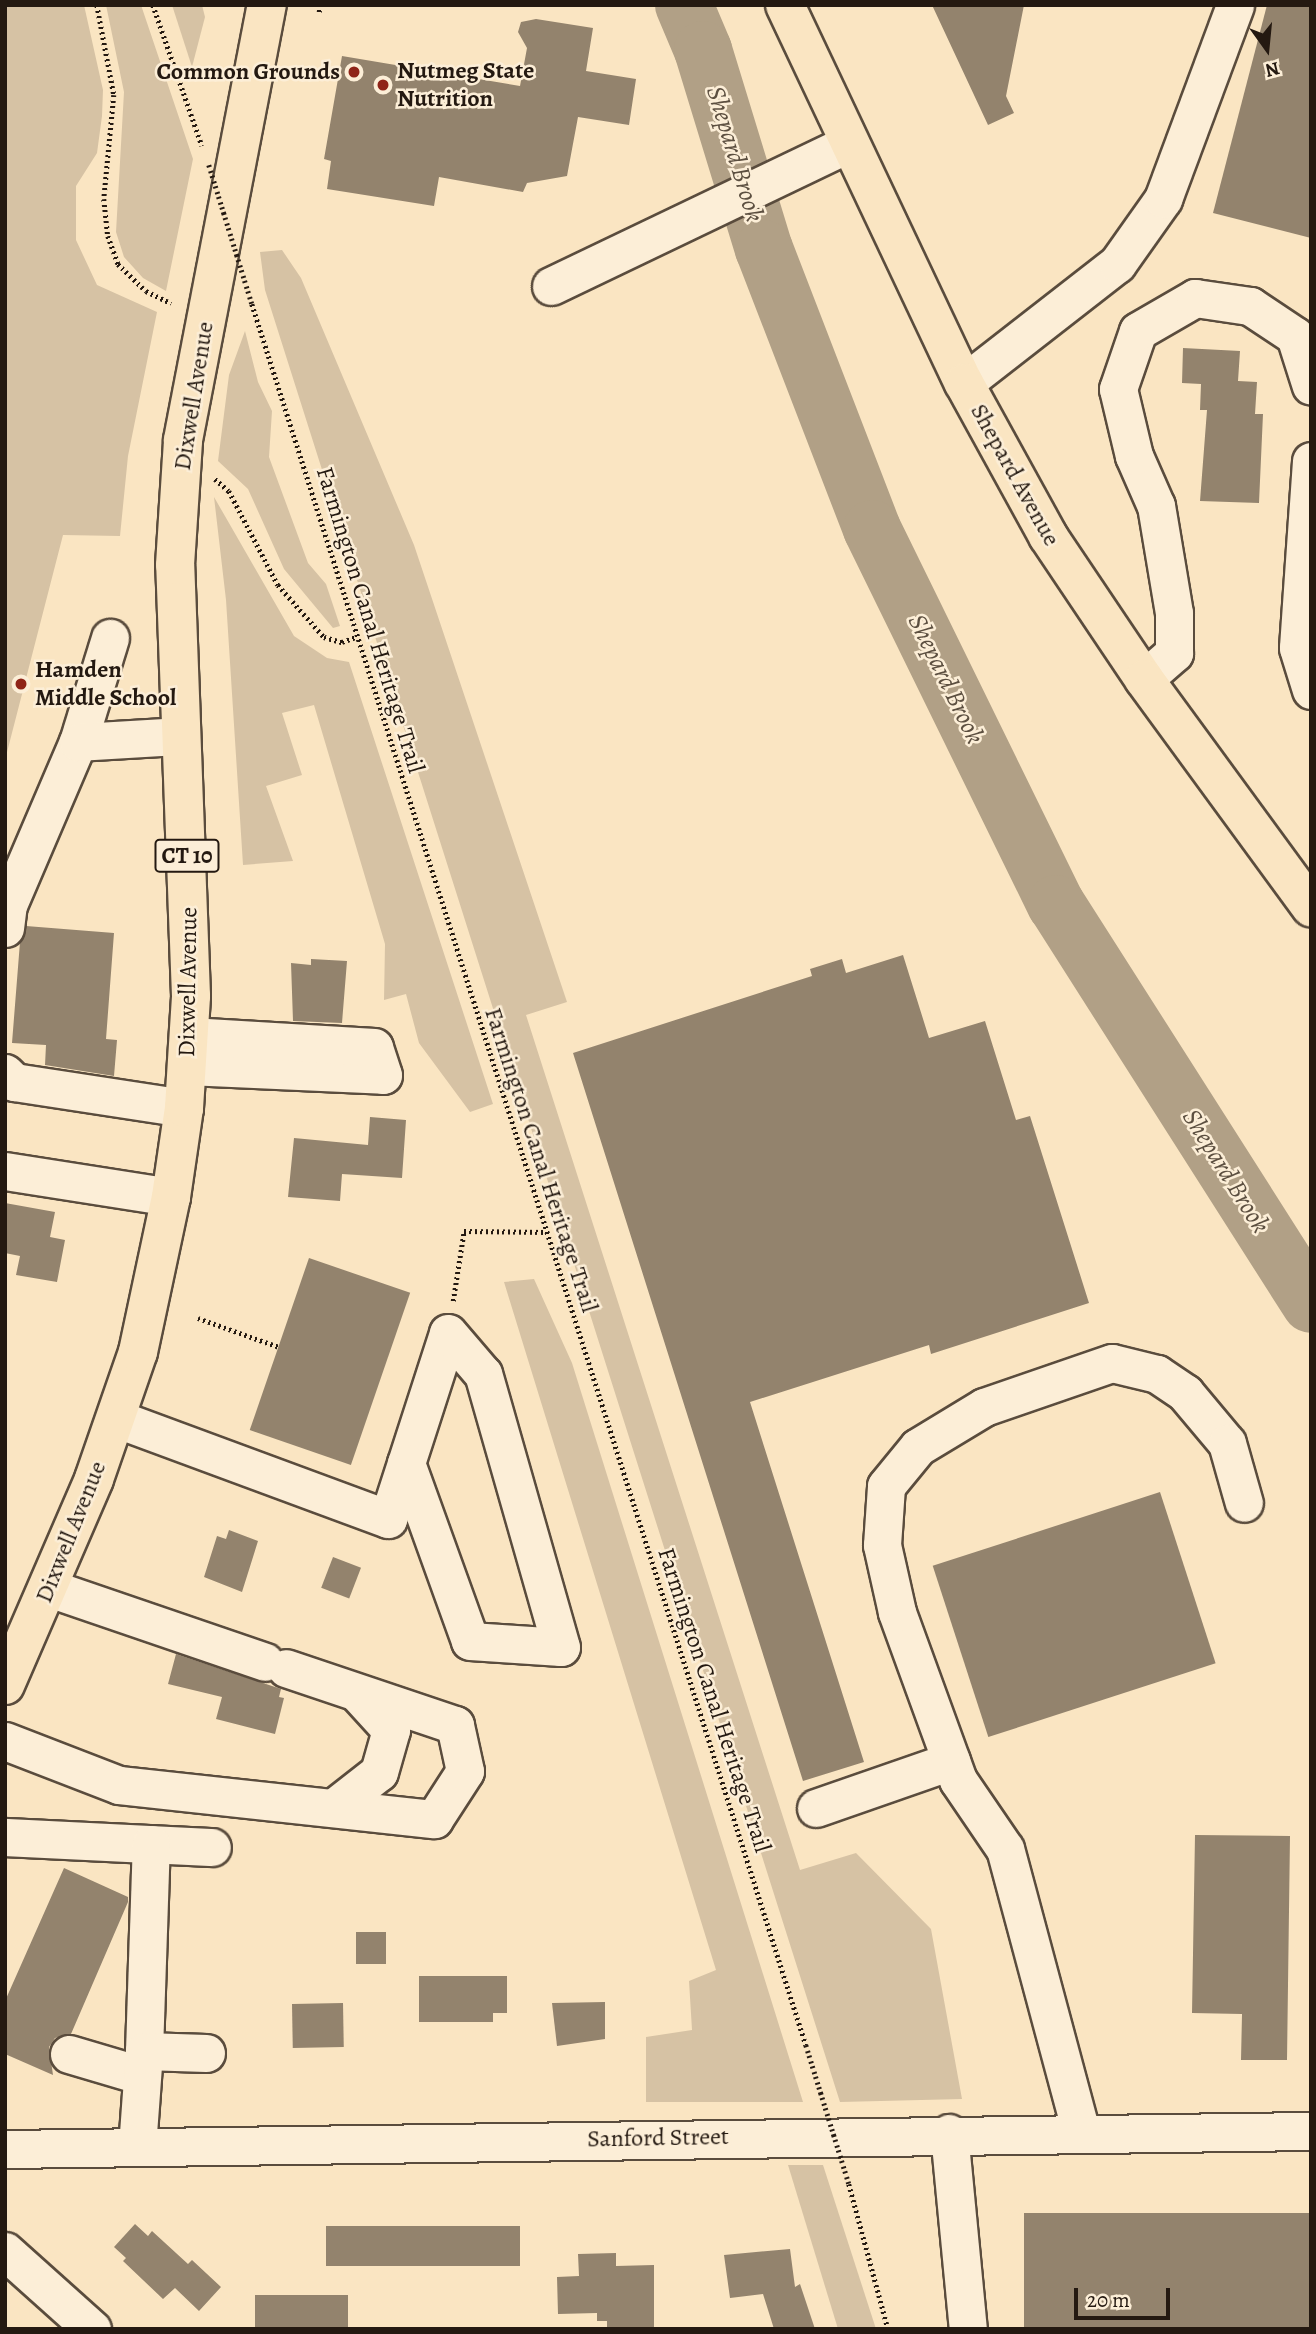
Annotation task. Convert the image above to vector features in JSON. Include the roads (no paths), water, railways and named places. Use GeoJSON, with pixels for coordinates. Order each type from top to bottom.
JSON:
{"type":"FeatureCollection","features":[{"type":"Feature","properties":{"kind":"main road","name":"Dixwell Avenue"},"geometry":{"type":"LineString","coordinates":[[5,1685],[49,1588],[138,1352],[171,1198],[184,1108],[188,1051],[188,879],[180,736],[176,565],[183,440],[267,5]]}},
{"type":"Feature","properties":{"kind":"main road","name":"Shepard Avenue"},"geometry":{"type":"LineString","coordinates":[[785,5],[848,144],[964,383],[1048,536],[1144,679],[1311,907]]}},
{"type":"Feature","properties":{"kind":"street"},"geometry":{"type":"LineString","coordinates":[[964,383],[1117,264],[1163,199],[1235,5]]}},
{"type":"Feature","properties":{"kind":"street"},"geometry":{"type":"LineString","coordinates":[[551,286],[716,210],[764,183],[848,144]]}},
{"type":"Feature","properties":{"kind":"street"},"geometry":{"type":"LineString","coordinates":[[1144,679],[1174,653],[1174,613],[1156,506],[1134,456],[1118,389],[1138,331],[1195,298],[1250,306],[1295,336],[1311,386]]}},
{"type":"Feature","properties":{"kind":"street"},"geometry":{"type":"LineString","coordinates":[[1311,461],[1298,649],[1311,690]]}},
{"type":"Feature","properties":{"kind":"street"},"geometry":{"type":"LineString","coordinates":[[5,928],[8,905],[78,742],[110,638]]}},
{"type":"Feature","properties":{"kind":"street"},"geometry":{"type":"LineString","coordinates":[[78,742],[180,736]]}},
{"type":"Feature","properties":{"kind":"street"},"geometry":{"type":"LineString","coordinates":[[5,1073],[14,1082],[184,1108]]}},
{"type":"Feature","properties":{"kind":"street"},"geometry":{"type":"LineString","coordinates":[[5,1171],[171,1198]]}},
{"type":"Feature","properties":{"kind":"street"},"geometry":{"type":"LineString","coordinates":[[115,1418],[388,1518],[448,1334],[483,1374],[561,1647],[471,1641],[406,1463]]}},
{"type":"Feature","properties":{"kind":"street"},"geometry":{"type":"LineString","coordinates":[[1081,2132],[1005,1849],[958,1780],[897,1612],[882,1545],[886,1486],[918,1447],[985,1407],[1112,1363],[1157,1374],[1185,1393],[1227,1443],[1244,1503]]}},
{"type":"Feature","properties":{"kind":"street"},"geometry":{"type":"LineString","coordinates":[[5,1741],[119,1785],[433,1819],[465,1771],[454,1726],[49,1588]]}},
{"type":"Feature","properties":{"kind":"street"},"geometry":{"type":"LineString","coordinates":[[333,1808],[379,1772],[391,1730],[356,1692]]}},
{"type":"Feature","properties":{"kind":"street"},"geometry":{"type":"LineString","coordinates":[[816,1808],[951,1761]]}},
{"type":"Feature","properties":{"kind":"street"},"geometry":{"type":"LineString","coordinates":[[5,1837],[212,1847]]}},
{"type":"Feature","properties":{"kind":"street"},"geometry":{"type":"LineString","coordinates":[[137,2147],[151,1844]]}},
{"type":"Feature","properties":{"kind":"street"},"geometry":{"type":"LineString","coordinates":[[69,2054],[142,2063],[206,2053]]}},
{"type":"Feature","properties":{"kind":"street","name":"Sanford Street"},"geometry":{"type":"LineString","coordinates":[[5,2150],[949,2133],[1311,2131]]}},
{"type":"Feature","properties":{"kind":"street"},"geometry":{"type":"LineString","coordinates":[[949,2133],[968,2329]]}},
{"type":"Feature","properties":{"kind":"street"},"geometry":{"type":"LineString","coordinates":[[5,2251],[92,2329]]}},
{"type":"Feature","properties":{"kind":"waterway","name":"Shepard Brook"},"geometry":{"type":"LineString","coordinates":[[684,5],[703,50],[764,249],[872,529],[1056,904],[1311,1304]]}},
{"type":"Feature","properties":{"kind":"place","name":"Common Grounds"},"geometry":{"type":"Point","coordinates":[354,72]}},
{"type":"Feature","properties":{"kind":"place","name":"Nutmeg State Nutrition"},"geometry":{"type":"Point","coordinates":[383,85]}},
{"type":"Feature","properties":{"kind":"place","name":"Hamden Middle School"},"geometry":{"type":"Point","coordinates":[21,684]}}]}
